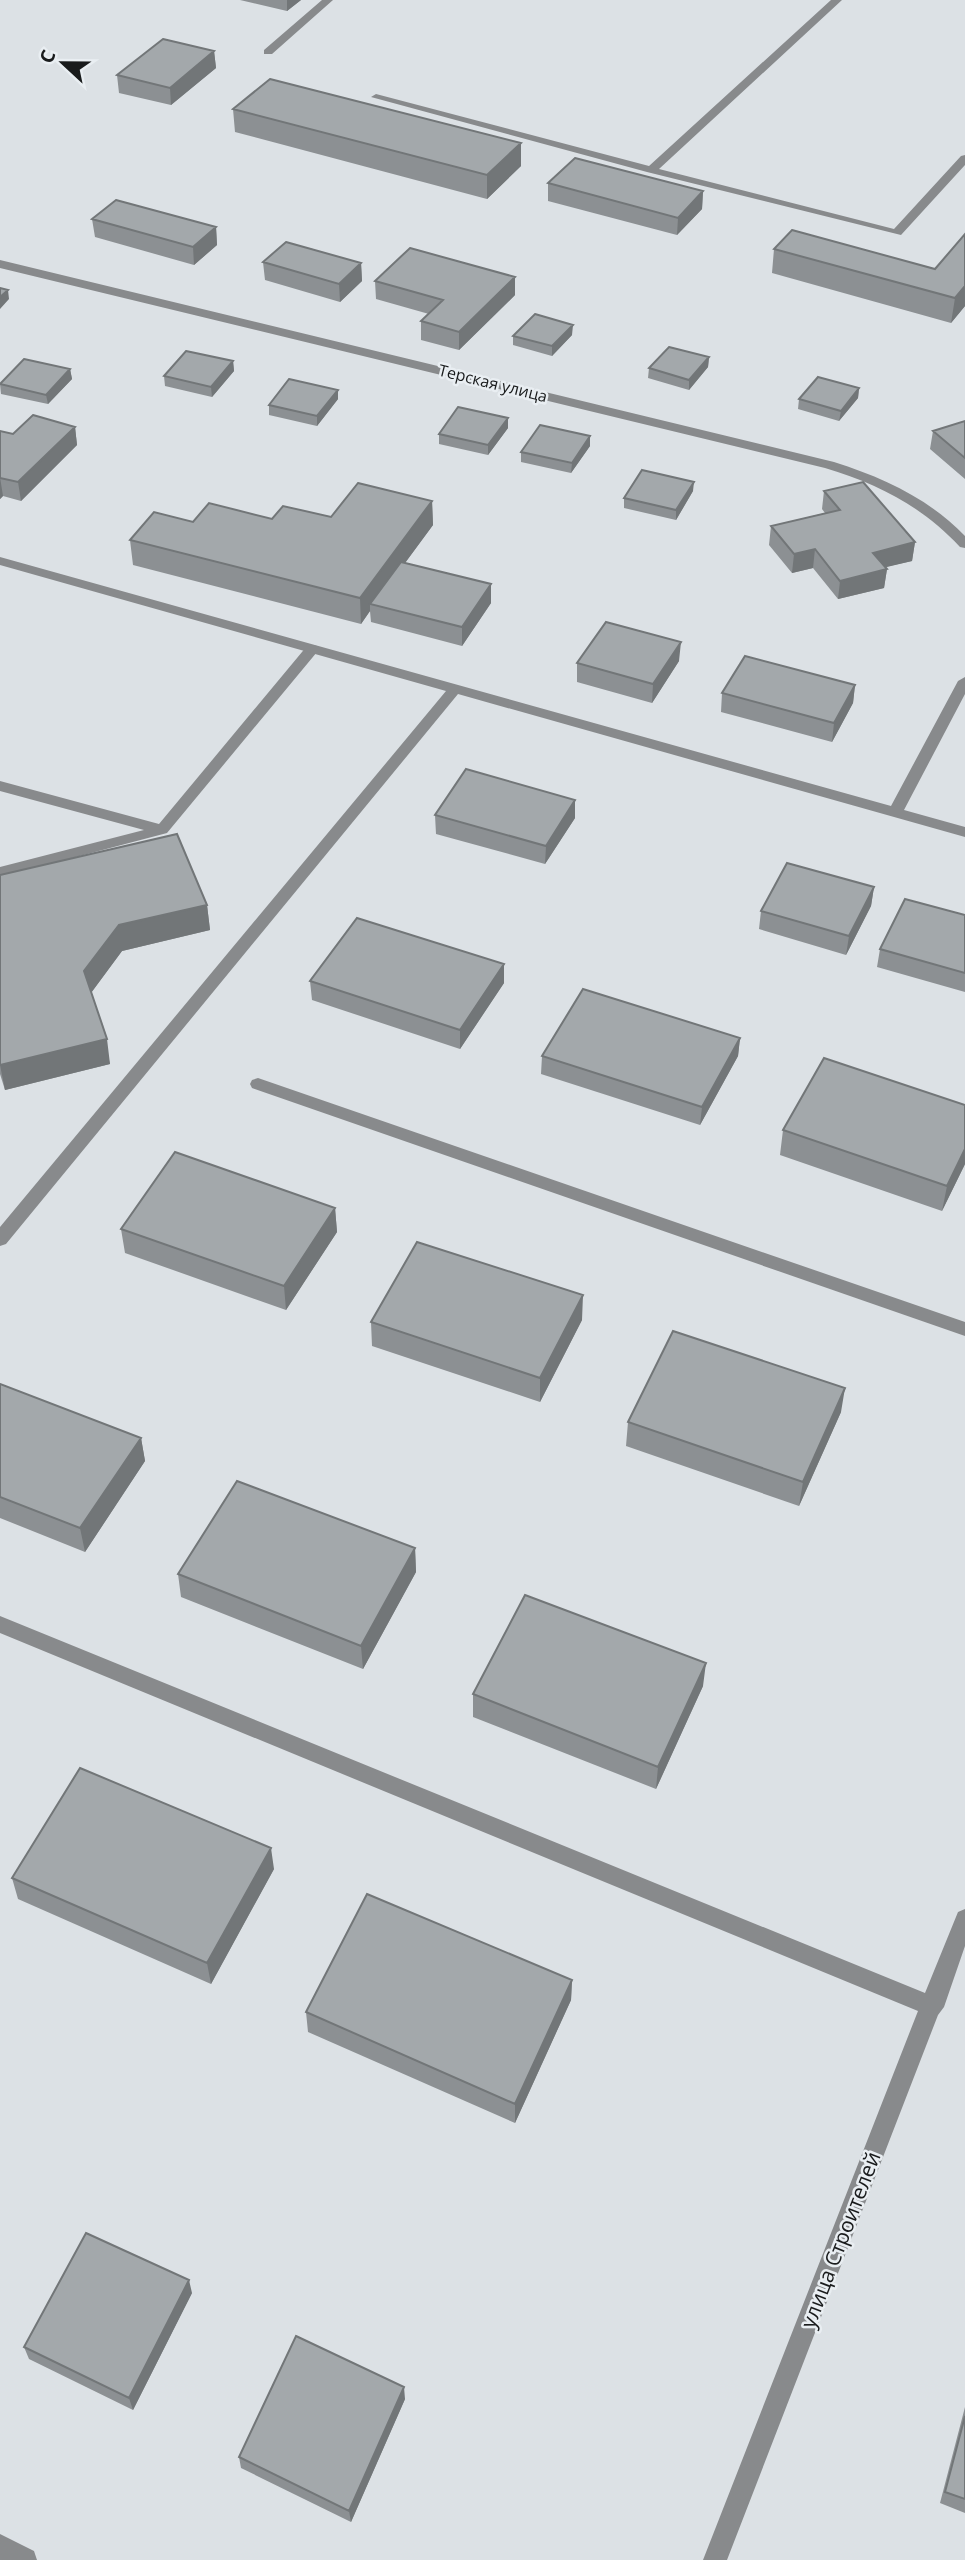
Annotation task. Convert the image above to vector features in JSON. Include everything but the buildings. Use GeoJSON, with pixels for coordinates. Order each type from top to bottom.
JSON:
{"type":"FeatureCollection","features":[{"type":"Feature","properties":{"kind":"street"},"geometry":{"type":"LineString","coordinates":[[268,52],[328,0]]}},
{"type":"Feature","properties":{"kind":"street"},"geometry":{"type":"LineString","coordinates":[[651,170],[837,0]]}},
{"type":"Feature","properties":{"kind":"street"},"geometry":{"type":"LineString","coordinates":[[376,97],[897,233],[965,158]]}},
{"type":"Feature","properties":{"kind":"street","name":"Терская улица"},"geometry":{"type":"LineString","coordinates":[[0,264],[861,474],[912,497],[945,522],[965,544]]}},
{"type":"Feature","properties":{"kind":"street"},"geometry":{"type":"LineString","coordinates":[[0,561],[965,832]]}},
{"type":"Feature","properties":{"kind":"street"},"geometry":{"type":"LineString","coordinates":[[0,872],[162,830],[312,649]]}},
{"type":"Feature","properties":{"kind":"street"},"geometry":{"type":"LineString","coordinates":[[896,812],[965,681]]}},
{"type":"Feature","properties":{"kind":"street"},"geometry":{"type":"LineString","coordinates":[[0,1239],[455,689]]}},
{"type":"Feature","properties":{"kind":"street"},"geometry":{"type":"LineString","coordinates":[[0,786],[162,830]]}},
{"type":"Feature","properties":{"kind":"street"},"geometry":{"type":"LineString","coordinates":[[258,1084],[965,1329]]}},
{"type":"Feature","properties":{"kind":"street"},"geometry":{"type":"LineString","coordinates":[[0,1624],[933,2007]]}},
{"type":"Feature","properties":{"kind":"street","name":"улица Строителей"},"geometry":{"type":"LineString","coordinates":[[715,2560],[933,2007],[965,1919]]}},
{"type":"Feature","properties":{"kind":"street"},"geometry":{"type":"LineString","coordinates":[[0,2546],[25,2560]]}}]}
